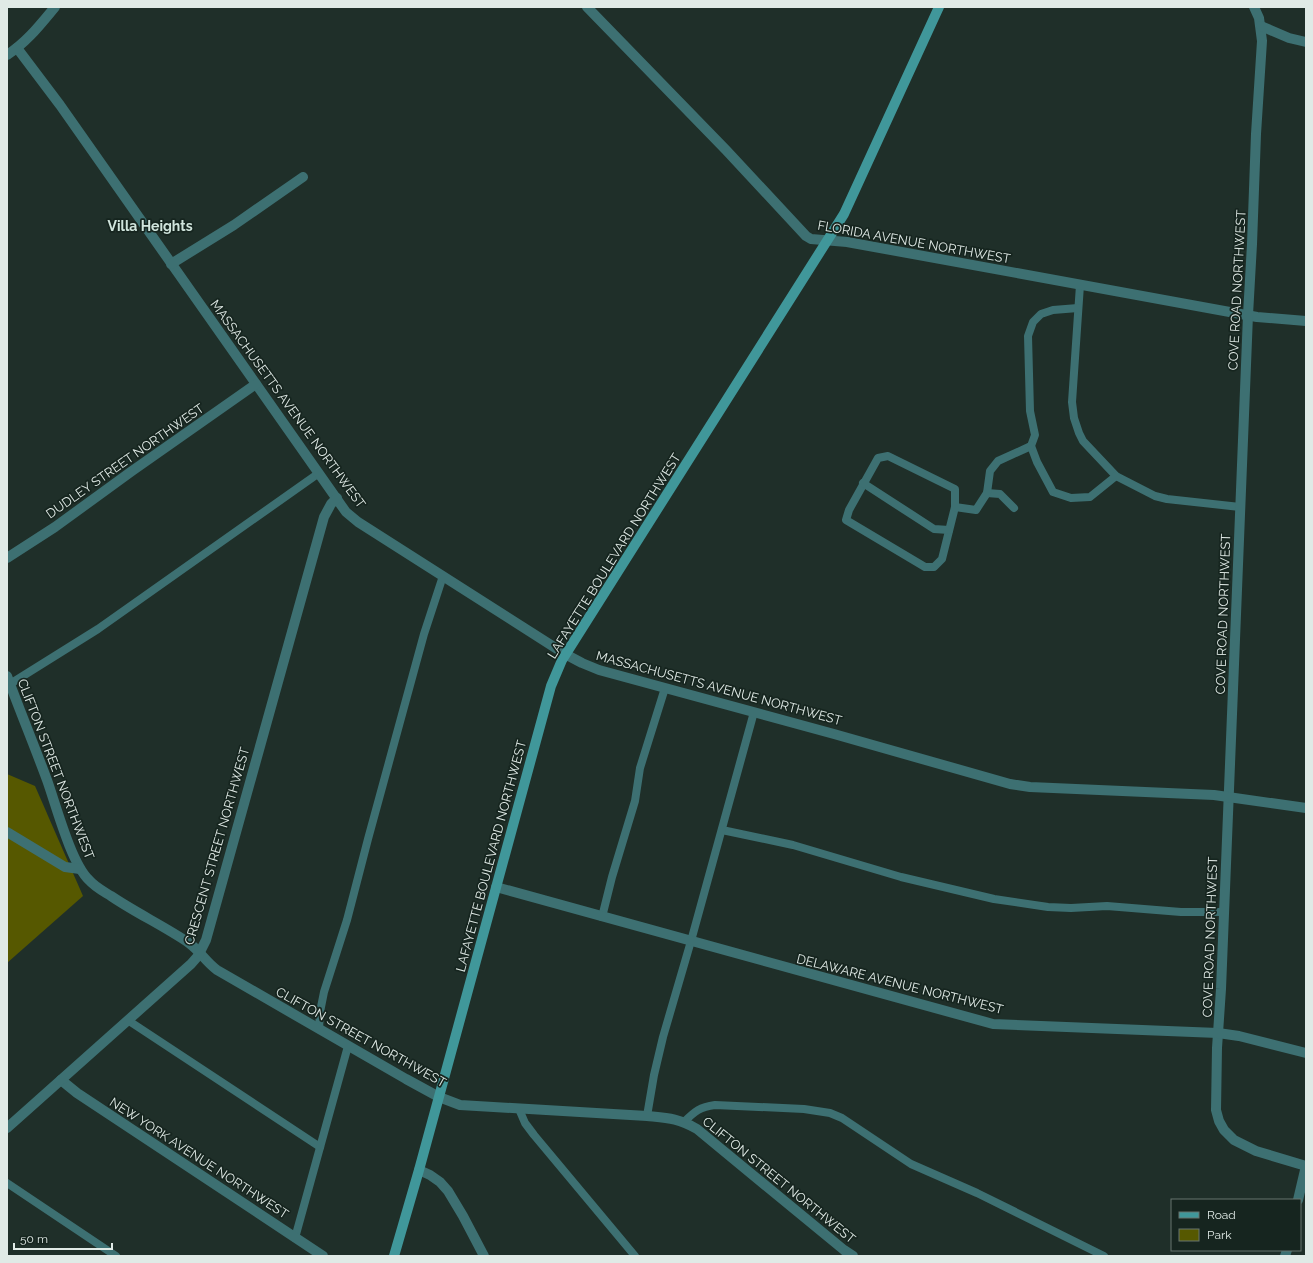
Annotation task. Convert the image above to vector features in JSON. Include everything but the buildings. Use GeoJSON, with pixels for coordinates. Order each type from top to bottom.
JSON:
{"type":"FeatureCollection","features":[{"type":"Feature","properties":{"kind":"main road","name":"LAFAYETTE BOULEVARD NORTHWEST"},"geometry":{"type":"LineString","coordinates":[[394,1256],[419,1170],[551,686],[565,654],[844,214],[939,7]]}},
{"type":"Feature","properties":{"kind":"street"},"geometry":{"type":"LineString","coordinates":[[7,55],[32,35],[55,7]]}},
{"type":"Feature","properties":{"kind":"street","name":"FLORIDA AVENUE NORTHWEST"},"geometry":{"type":"LineString","coordinates":[[587,7],[726,150],[806,236],[811,239],[855,243],[1257,317],[1306,321]]}},
{"type":"Feature","properties":{"kind":"street","name":"COVE ROAD NORTHWEST"},"geometry":{"type":"LineString","coordinates":[[1254,7],[1261,26],[1262,41],[1256,134],[1248,315],[1216,1110],[1219,1121],[1224,1130],[1234,1140],[1256,1152],[1306,1166]]}},
{"type":"Feature","properties":{"kind":"street"},"geometry":{"type":"LineString","coordinates":[[1261,26],[1290,38],[1306,42]]}},
{"type":"Feature","properties":{"kind":"street","name":"MASSACHUSETTS AVENUE NORTHWEST"},"geometry":{"type":"LineString","coordinates":[[17,48],[60,105],[346,512],[358,522],[565,654],[599,670],[1017,785],[1030,787],[1228,796],[1306,808]]}},
{"type":"Feature","properties":{"kind":"street"},"geometry":{"type":"LineString","coordinates":[[171,264],[234,225],[303,177]]}},
{"type":"Feature","properties":{"kind":"street","name":"DUDLEY STREET NORTHWEST"},"geometry":{"type":"LineString","coordinates":[[7,558],[55,527],[256,384]]}},
{"type":"Feature","properties":{"kind":"street","name":"CRESCENT STREET NORTHWEST"},"geometry":{"type":"LineString","coordinates":[[7,1128],[129,1021],[191,964],[200,953],[206,940],[240,821],[324,517],[331,504],[337,498]]}},
{"type":"Feature","properties":{"kind":"street","name":"CLIFTON STREET NORTHWEST"},"geometry":{"type":"LineString","coordinates":[[8,680],[31,738],[67,839],[80,869],[88,880],[96,887],[189,943],[209,964],[217,970],[406,1079],[439,1097],[460,1105],[647,1116],[675,1119],[684,1122],[696,1129],[853,1256]]}},
{"type":"Feature","properties":{"kind":"street"},"geometry":{"type":"LineString","coordinates":[[7,832],[65,867],[80,869]]}},
{"type":"Feature","properties":{"kind":"street","name":"DELAWARE AVENUE NORTHWEST"},"geometry":{"type":"LineString","coordinates":[[496,887],[993,1024],[1218,1033],[1239,1036],[1306,1053]]}},
{"type":"Feature","properties":{"kind":"street","name":"NEW YORK AVENUE NORTHWEST"},"geometry":{"type":"LineString","coordinates":[[61,1080],[77,1093],[323,1256]]}},
{"type":"Feature","properties":{"kind":"street"},"geometry":{"type":"LineString","coordinates":[[1298,1199],[1306,1166]]}},
{"type":"Feature","properties":{"kind":"street"},"geometry":{"type":"LineString","coordinates":[[419,1170],[440,1182],[448,1191],[484,1256]]}},
{"type":"Feature","properties":{"kind":"lane"},"geometry":{"type":"LineString","coordinates":[[1080,285],[1072,402],[1078,433],[1083,441],[1116,476],[1155,496],[1167,499],[1240,507]]}},
{"type":"Feature","properties":{"kind":"lane"},"geometry":{"type":"LineString","coordinates":[[1078,308],[1053,310],[1041,314],[1033,322],[1028,336],[1030,412],[1035,435],[1031,446],[1037,462],[1053,492],[1071,498],[1090,497],[1116,476]]}},
{"type":"Feature","properties":{"kind":"lane"},"geometry":{"type":"LineString","coordinates":[[955,507],[976,510],[987,493],[990,471],[998,461],[1031,446]]}},
{"type":"Feature","properties":{"kind":"lane"},"geometry":{"type":"LineString","coordinates":[[888,456],[955,489],[955,507],[942,559],[934,567],[925,567],[846,520],[849,510],[878,458],[888,456]]}},
{"type":"Feature","properties":{"kind":"lane"},"geometry":{"type":"LineString","coordinates":[[8,680],[98,628],[318,473]]}},
{"type":"Feature","properties":{"kind":"lane"},"geometry":{"type":"LineString","coordinates":[[863,483],[934,529],[949,530]]}},
{"type":"Feature","properties":{"kind":"lane"},"geometry":{"type":"LineString","coordinates":[[987,493],[1000,494],[1014,508]]}},
{"type":"Feature","properties":{"kind":"lane"},"geometry":{"type":"LineString","coordinates":[[319,1029],[320,1012],[324,992],[347,920],[424,634],[443,576]]}},
{"type":"Feature","properties":{"kind":"lane"},"geometry":{"type":"LineString","coordinates":[[602,917],[612,877],[635,801],[640,768],[665,688]]}},
{"type":"Feature","properties":{"kind":"lane"},"geometry":{"type":"LineString","coordinates":[[647,1116],[654,1075],[663,1037],[754,712]]}},
{"type":"Feature","properties":{"kind":"lane"},"geometry":{"type":"LineString","coordinates":[[722,830],[792,845],[901,877],[994,899],[1048,907],[1071,908],[1107,906],[1180,912],[1224,912]]}},
{"type":"Feature","properties":{"kind":"lane"},"geometry":{"type":"LineString","coordinates":[[129,1021],[320,1147]]}},
{"type":"Feature","properties":{"kind":"lane"},"geometry":{"type":"LineString","coordinates":[[295,1238],[348,1046]]}},
{"type":"Feature","properties":{"kind":"lane"},"geometry":{"type":"LineString","coordinates":[[684,1122],[697,1110],[715,1105],[804,1109],[830,1113],[857,1127],[911,1164],[977,1193],[1104,1256]]}},
{"type":"Feature","properties":{"kind":"lane"},"geometry":{"type":"LineString","coordinates":[[519,1109],[525,1123],[534,1135],[635,1256]]}},
{"type":"Feature","properties":{"kind":"lane"},"geometry":{"type":"LineString","coordinates":[[7,1182],[116,1256]]}},
{"type":"Feature","properties":{"kind":"green space"},"geometry":{"type":"Polygon","coordinates":[[[7,774],[35,786],[83,896],[7,963],[7,774]]]}},
{"type":"Feature","properties":{"kind":"district","name":"Villa Heights"},"geometry":{"type":"Point","coordinates":[150,226]}}]}
